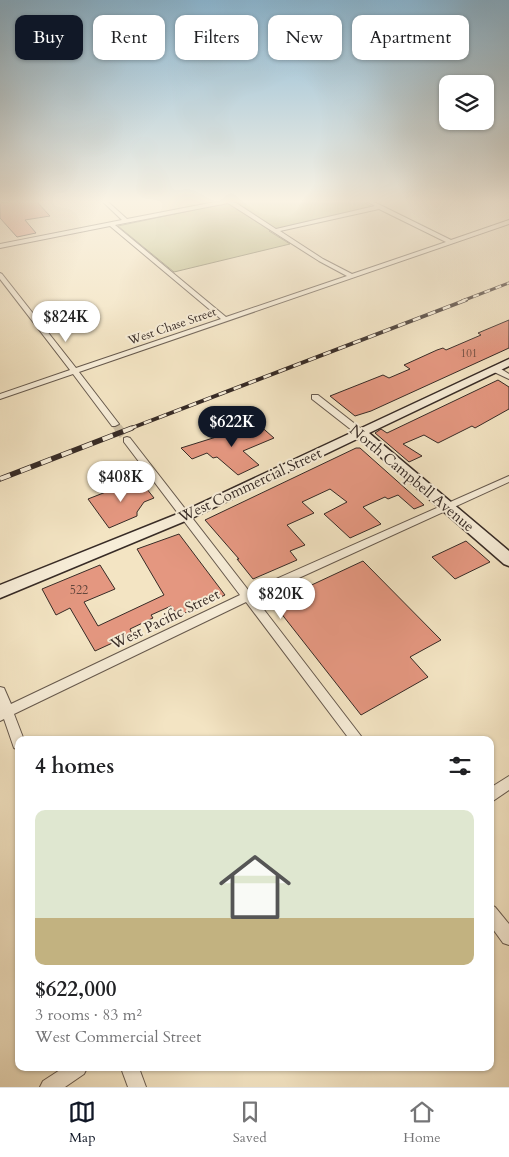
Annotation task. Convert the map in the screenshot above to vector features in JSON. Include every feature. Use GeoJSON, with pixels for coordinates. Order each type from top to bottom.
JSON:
{"type":"FeatureCollection","features":[{"type":"Feature","properties":{"kind":"street"},"geometry":{"type":"LineString","coordinates":[[144,252],[226,320]]}},
{"type":"Feature","properties":{"kind":"street"},"geometry":{"type":"LineString","coordinates":[[310,252],[352,276]]}},
{"type":"Feature","properties":{"kind":"street","name":"West Chase Street"},"geometry":{"type":"LineString","coordinates":[[0,397],[423,252]]}},
{"type":"Feature","properties":{"kind":"street"},"geometry":{"type":"LineString","coordinates":[[0,275],[115,424]]}},
{"type":"Feature","properties":{"kind":"street","name":"West Commercial Street"},"geometry":{"type":"LineString","coordinates":[[0,592],[185,516],[509,362]]}},
{"type":"Feature","properties":{"kind":"street"},"geometry":{"type":"LineString","coordinates":[[495,369],[509,377]]}},
{"type":"Feature","properties":{"kind":"street","name":"North Campbell Avenue"},"geometry":{"type":"LineString","coordinates":[[314,397],[361,434],[509,560]]}},
{"type":"Feature","properties":{"kind":"street"},"geometry":{"type":"LineString","coordinates":[[127,440],[355,736]]}},
{"type":"Feature","properties":{"kind":"street","name":"West Pacific Street"},"geometry":{"type":"LineString","coordinates":[[4,713],[246,597],[509,479]]}},
{"type":"Feature","properties":{"kind":"street"},"geometry":{"type":"LineString","coordinates":[[0,692],[4,713],[15,736]]}},
{"type":"Feature","properties":{"kind":"street"},"geometry":{"type":"LineString","coordinates":[[494,793],[509,782]]}},
{"type":"Feature","properties":{"kind":"street"},"geometry":{"type":"LineString","coordinates":[[494,917],[509,937]]}},
{"type":"Feature","properties":{"kind":"street"},"geometry":{"type":"LineString","coordinates":[[49,1087],[73,1071]]}},
{"type":"Feature","properties":{"kind":"street"},"geometry":{"type":"LineString","coordinates":[[131,1071],[136,1087]]}},
{"type":"Feature","properties":{"kind":"green space"},"geometry":{"type":"Polygon","coordinates":[[[149,252],[258,252],[174,272],[149,252]]]}},
{"type":"Feature","properties":{"kind":"building"},"geometry":{"type":"Polygon","coordinates":[[[509,320],[509,348],[371,411],[355,416],[330,396],[383,375],[389,378],[410,369],[404,365],[437,350],[443,348],[446,350],[481,335],[478,333],[509,320]]]}},
{"type":"Feature","properties":{"kind":"building"},"geometry":{"type":"Polygon","coordinates":[[[498,380],[509,387],[509,409],[475,428],[472,426],[438,443],[424,435],[403,444],[422,456],[409,462],[375,433],[381,429],[387,433],[498,380]]]}},
{"type":"Feature","properties":{"kind":"building"},"geometry":{"type":"Polygon","coordinates":[[[258,424],[274,438],[243,451],[259,465],[238,475],[217,457],[213,458],[207,453],[192,459],[181,448],[258,424]]]}},
{"type":"Feature","properties":{"kind":"building"},"geometry":{"type":"Polygon","coordinates":[[[356,448],[360,448],[424,505],[414,509],[398,495],[388,499],[385,497],[363,507],[381,524],[350,538],[324,514],[347,502],[330,489],[302,502],[314,513],[287,525],[305,545],[290,551],[297,560],[253,579],[237,559],[239,559],[205,520],[356,448]]]}},
{"type":"Feature","properties":{"kind":"building"},"geometry":{"type":"Polygon","coordinates":[[[139,479],[154,498],[144,502],[137,512],[137,516],[109,528],[88,499],[139,479]]]}},
{"type":"Feature","properties":{"kind":"building"},"geometry":{"type":"Polygon","coordinates":[[[179,534],[225,595],[178,616],[171,606],[151,615],[153,618],[130,629],[132,634],[95,651],[70,608],[56,615],[42,589],[100,565],[115,589],[84,602],[98,626],[164,595],[137,549],[179,534]]]}},
{"type":"Feature","properties":{"kind":"building"},"geometry":{"type":"Polygon","coordinates":[[[466,541],[490,562],[455,579],[432,557],[466,541]]]}},
{"type":"Feature","properties":{"kind":"building"},"geometry":{"type":"Polygon","coordinates":[[[363,561],[441,640],[410,657],[428,677],[361,715],[273,603],[363,561]]]}},
{"type":"Feature","properties":{"kind":"tunnel"},"geometry":{"type":"LineString","coordinates":[[115,424],[119,429]]}},
{"type":"Feature","properties":{"kind":"tunnel"},"geometry":{"type":"LineString","coordinates":[[118,428],[127,440]]}},
{"type":"Feature","properties":{"kind":"railway"},"geometry":{"type":"LineString","coordinates":[[462,301],[509,283]]}},
{"type":"Feature","properties":{"kind":"railway"},"geometry":{"type":"LineString","coordinates":[[129,429],[466,300]]}},
{"type":"Feature","properties":{"kind":"railway"},"geometry":{"type":"LineString","coordinates":[[0,479],[132,428]]}}]}
